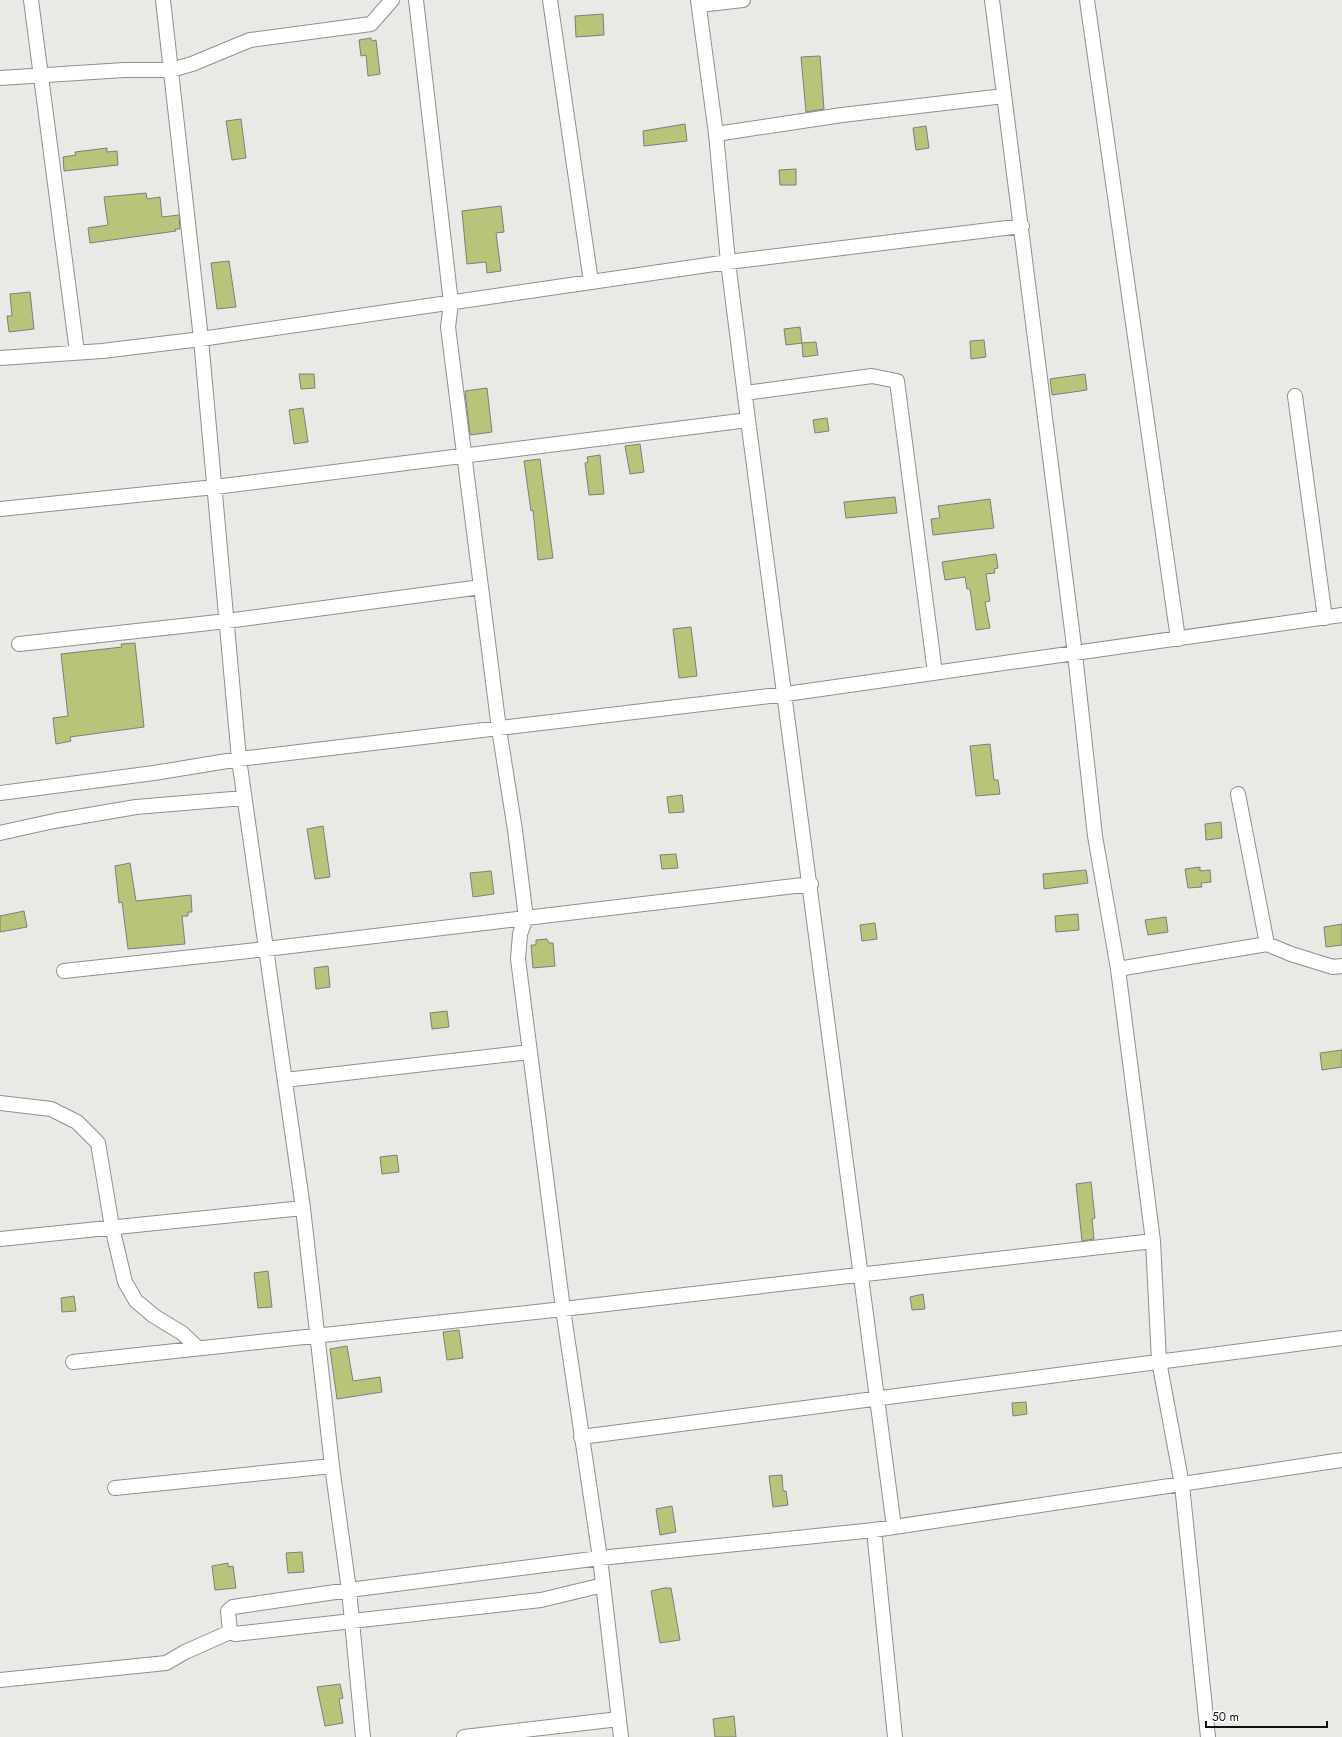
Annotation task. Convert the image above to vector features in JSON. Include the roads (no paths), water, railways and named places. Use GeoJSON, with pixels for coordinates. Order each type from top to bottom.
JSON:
{"type":"FeatureCollection","features":[{"type":"Feature","properties":{"kind":"street"},"geometry":{"type":"LineString","coordinates":[[31,0],[77,352]]}},
{"type":"Feature","properties":{"kind":"street"},"geometry":{"type":"LineString","coordinates":[[163,0],[201,339],[239,759],[303,1208],[332,1466],[353,1621],[363,1737]]}},
{"type":"Feature","properties":{"kind":"street"},"geometry":{"type":"LineString","coordinates":[[0,78],[124,70],[171,70],[192,64],[250,40],[371,24],[392,0]]}},
{"type":"Feature","properties":{"kind":"street"},"geometry":{"type":"LineString","coordinates":[[416,0],[451,303],[448,327],[499,729],[516,830],[526,918],[520,934],[518,959],[581,1437],[600,1558],[621,1737]]}},
{"type":"Feature","properties":{"kind":"street"},"geometry":{"type":"LineString","coordinates":[[550,0],[590,282]]}},
{"type":"Feature","properties":{"kind":"street"},"geometry":{"type":"LineString","coordinates":[[743,0],[698,2],[716,134],[728,262],[748,420],[786,694],[894,1527]]}},
{"type":"Feature","properties":{"kind":"street"},"geometry":{"type":"LineString","coordinates":[[992,0],[1022,226],[1075,654],[1095,836],[1118,969],[1153,1241],[1159,1361],[1182,1485],[1208,1737]]}},
{"type":"Feature","properties":{"kind":"street"},"geometry":{"type":"LineString","coordinates":[[1087,0],[1178,639]]}},
{"type":"Feature","properties":{"kind":"street"},"geometry":{"type":"LineString","coordinates":[[716,134],[842,115],[1004,96]]}},
{"type":"Feature","properties":{"kind":"street"},"geometry":{"type":"LineString","coordinates":[[0,358],[102,351],[201,339],[728,262],[1022,226]]}},
{"type":"Feature","properties":{"kind":"street"},"geometry":{"type":"LineString","coordinates":[[745,394],[872,376],[896,381],[934,673]]}},
{"type":"Feature","properties":{"kind":"street"},"geometry":{"type":"LineString","coordinates":[[1295,396],[1325,618]]}},
{"type":"Feature","properties":{"kind":"street"},"geometry":{"type":"LineString","coordinates":[[0,509],[215,487],[748,420]]}},
{"type":"Feature","properties":{"kind":"street"},"geometry":{"type":"LineString","coordinates":[[19,644],[227,621],[481,587]]}},
{"type":"Feature","properties":{"kind":"street"},"geometry":{"type":"LineString","coordinates":[[0,793],[154,773],[239,759],[786,694],[1342,615]]}},
{"type":"Feature","properties":{"kind":"street"},"geometry":{"type":"LineString","coordinates":[[1238,794],[1267,944]]}},
{"type":"Feature","properties":{"kind":"street"},"geometry":{"type":"LineString","coordinates":[[0,833],[54,821],[136,807],[244,798]]}},
{"type":"Feature","properties":{"kind":"street"},"geometry":{"type":"LineString","coordinates":[[64,971],[266,949],[811,884]]}},
{"type":"Feature","properties":{"kind":"street"},"geometry":{"type":"LineString","coordinates":[[1118,969],[1267,944],[1291,954],[1333,967],[1342,966]]}},
{"type":"Feature","properties":{"kind":"street"},"geometry":{"type":"LineString","coordinates":[[285,1080],[530,1052]]}},
{"type":"Feature","properties":{"kind":"street"},"geometry":{"type":"LineString","coordinates":[[0,1103],[51,1109],[77,1122],[98,1144],[112,1227],[125,1282],[136,1301],[154,1316],[182,1333],[198,1348]]}},
{"type":"Feature","properties":{"kind":"street"},"geometry":{"type":"LineString","coordinates":[[0,1239],[303,1208]]}},
{"type":"Feature","properties":{"kind":"street"},"geometry":{"type":"LineString","coordinates":[[73,1362],[564,1309],[1153,1241]]}},
{"type":"Feature","properties":{"kind":"street"},"geometry":{"type":"LineString","coordinates":[[581,1437],[1342,1338]]}},
{"type":"Feature","properties":{"kind":"street"},"geometry":{"type":"LineString","coordinates":[[230,1632],[228,1611],[233,1607],[349,1590],[600,1558],[874,1530],[1342,1460]]}},
{"type":"Feature","properties":{"kind":"street"},"geometry":{"type":"LineString","coordinates":[[115,1488],[332,1466]]}},
{"type":"Feature","properties":{"kind":"street"},"geometry":{"type":"LineString","coordinates":[[874,1530],[895,1737]]}},
{"type":"Feature","properties":{"kind":"street"},"geometry":{"type":"LineString","coordinates":[[0,1680],[166,1663],[185,1652],[230,1632],[235,1634],[541,1600],[603,1586]]}},
{"type":"Feature","properties":{"kind":"street"},"geometry":{"type":"LineString","coordinates":[[464,1737],[619,1719]]}}]}
